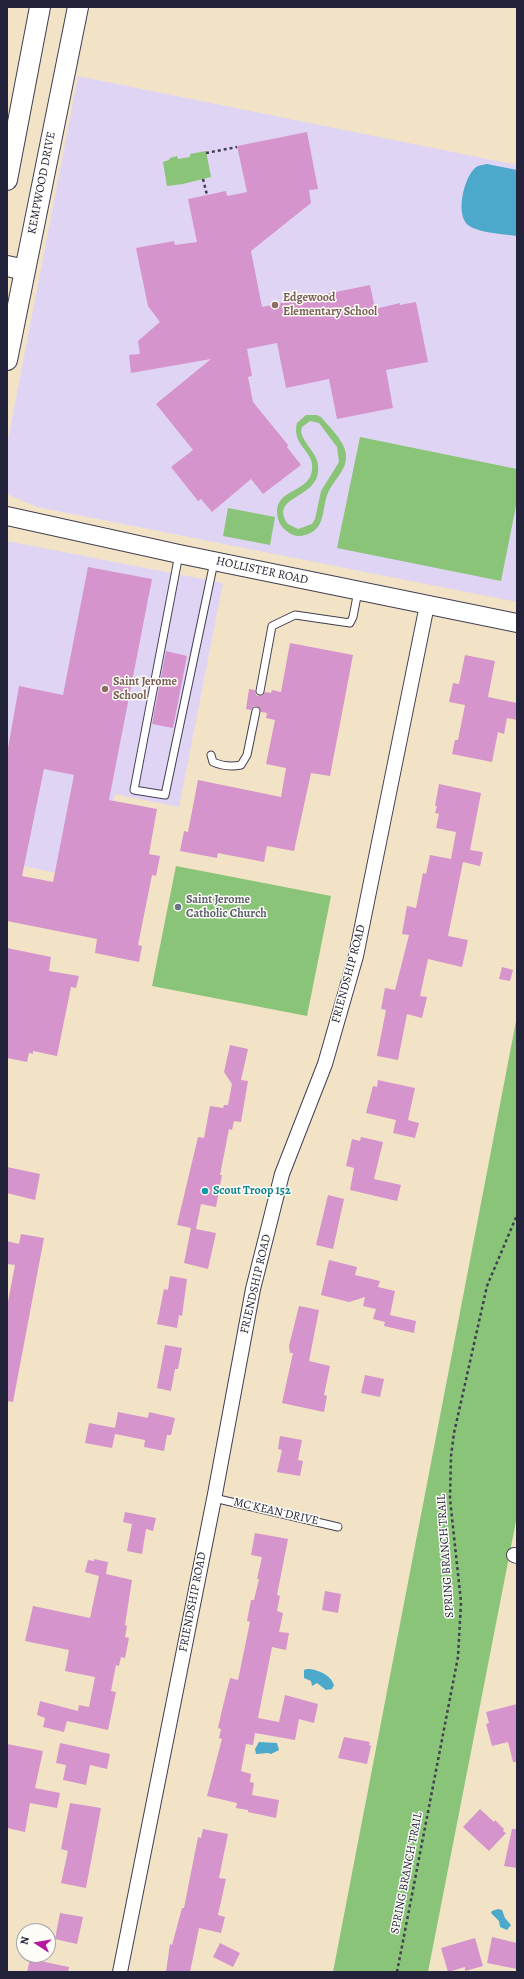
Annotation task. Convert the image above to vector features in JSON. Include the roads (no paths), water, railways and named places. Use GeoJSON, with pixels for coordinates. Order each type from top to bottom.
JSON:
{"type":"FeatureCollection","features":[{"type":"Feature","properties":{"kind":"main road"},"geometry":{"type":"LineString","coordinates":[[7,180],[40,7]]}},
{"type":"Feature","properties":{"kind":"main road","name":"KEMPWOOD DRIVE"},"geometry":{"type":"LineString","coordinates":[[7,360],[16,268],[78,7]]}},
{"type":"Feature","properties":{"kind":"street","name":"HOLLISTER ROAD"},"geometry":{"type":"LineString","coordinates":[[7,516],[179,554],[517,623]]}},
{"type":"Feature","properties":{"kind":"street","name":"FRIENDSHIP ROAD"},"geometry":{"type":"LineString","coordinates":[[120,1972],[214,1498],[253,1289],[282,1174],[325,1064],[356,956],[427,605]]}},
{"type":"Feature","properties":{"kind":"lane"},"geometry":{"type":"LineString","coordinates":[[179,554],[134,790],[165,795],[214,561]]}},
{"type":"Feature","properties":{"kind":"lane"},"geometry":{"type":"LineString","coordinates":[[260,691],[272,626],[295,615],[350,623],[353,617],[358,590]]}},
{"type":"Feature","properties":{"kind":"lane"},"geometry":{"type":"LineString","coordinates":[[211,755],[213,762],[218,764],[231,767],[241,765],[247,755],[256,711]]}},
{"type":"Feature","properties":{"kind":"lane","name":"MC KEAN DRIVE"},"geometry":{"type":"LineString","coordinates":[[214,1498],[338,1527]]}},
{"type":"Feature","properties":{"kind":"water"},"geometry":{"type":"Polygon","coordinates":[[[487,164],[517,170],[517,236],[478,230],[472,228],[464,220],[462,213],[462,196],[467,180],[476,167],[487,164]]]}},
{"type":"Feature","properties":{"kind":"water"},"geometry":{"type":"Polygon","coordinates":[[[304,1670],[319,1671],[330,1678],[334,1685],[332,1689],[326,1690],[317,1683],[312,1686],[311,1681],[304,1678],[304,1670]]]}},
{"type":"Feature","properties":{"kind":"water"},"geometry":{"type":"Polygon","coordinates":[[[259,1742],[277,1743],[279,1750],[271,1754],[256,1754],[255,1749],[259,1742]]]}},
{"type":"Feature","properties":{"kind":"water"},"geometry":{"type":"Polygon","coordinates":[[[498,1909],[502,1910],[505,1918],[511,1925],[507,1930],[500,1927],[499,1921],[491,1913],[492,1911],[498,1909]]]}},
{"type":"Feature","properties":{"kind":"place","name":"Edgewood Elementary School"},"geometry":{"type":"Point","coordinates":[275,305]}},
{"type":"Feature","properties":{"kind":"place","name":"Saint Jerome School"},"geometry":{"type":"Point","coordinates":[105,689]}},
{"type":"Feature","properties":{"kind":"place","name":"Saint Jerome Catholic Church"},"geometry":{"type":"Point","coordinates":[178,907]}},
{"type":"Feature","properties":{"kind":"place","name":"Scout Troop 152"},"geometry":{"type":"Point","coordinates":[205,1191]}}]}
